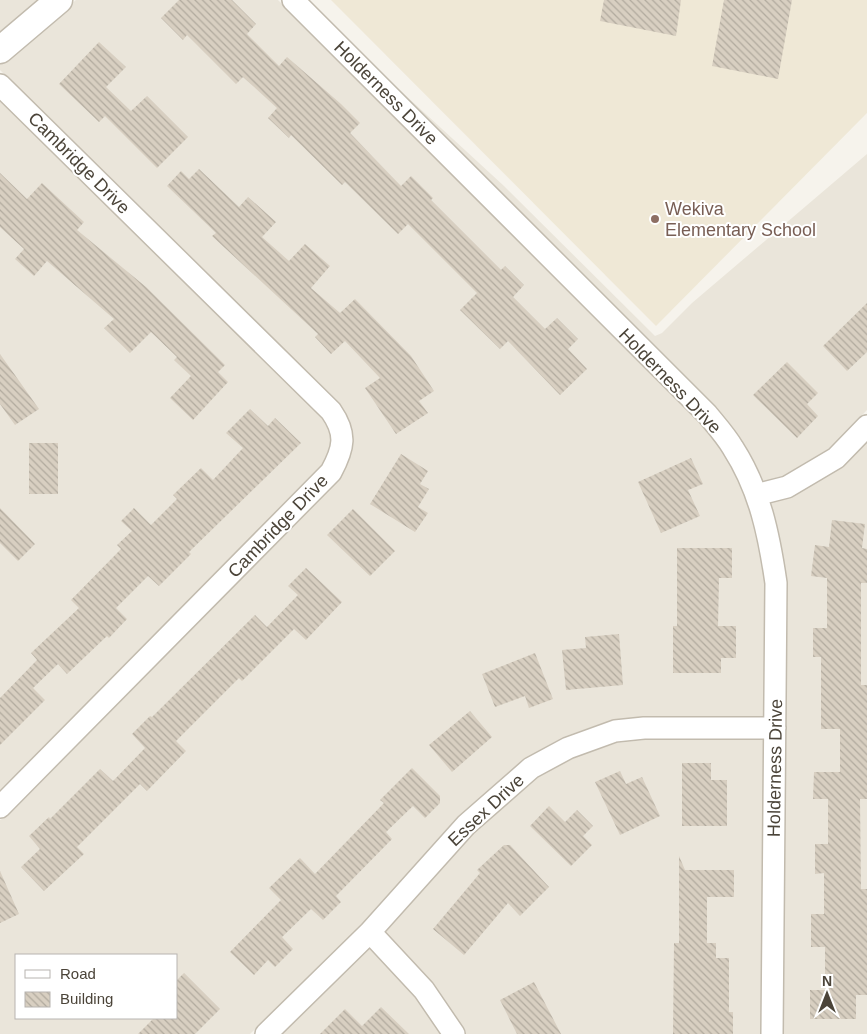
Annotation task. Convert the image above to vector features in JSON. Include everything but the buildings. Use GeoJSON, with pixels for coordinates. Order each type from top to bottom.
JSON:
{"type":"FeatureCollection","features":[{"type":"Feature","properties":{"kind":"street"},"geometry":{"type":"LineString","coordinates":[[0,50],[59,0]]}},
{"type":"Feature","properties":{"kind":"street","name":"Holderness Drive"},"geometry":{"type":"LineString","coordinates":[[293,0],[707,414],[733,448],[756,495],[769,531],[776,583],[772,1034]]}},
{"type":"Feature","properties":{"kind":"street","name":"Cambridge Drive"},"geometry":{"type":"LineString","coordinates":[[0,85],[331,411],[340,424],[343,441],[339,457],[331,472],[0,808]]}},
{"type":"Feature","properties":{"kind":"street"},"geometry":{"type":"LineString","coordinates":[[756,495],[787,487],[836,458],[867,426]]}},
{"type":"Feature","properties":{"kind":"street","name":"Essex Drive"},"geometry":{"type":"LineString","coordinates":[[266,1034],[370,932],[466,825],[531,768],[568,748],[615,731],[644,728],[775,728]]}},
{"type":"Feature","properties":{"kind":"street"},"geometry":{"type":"LineString","coordinates":[[370,932],[424,990],[454,1034]]}},
{"type":"Feature","properties":{"kind":"shaded area"},"geometry":{"type":"Polygon","coordinates":[[[0,0],[43,0],[0,35],[0,0]]]}},
{"type":"Feature","properties":{"kind":"shaded area"},"geometry":{"type":"Polygon","coordinates":[[[76,0],[278,0],[700,422],[725,455],[747,499],[759,535],[766,584],[765,716],[643,717],[612,720],[563,737],[525,759],[460,816],[363,924],[250,1034],[0,1034],[0,820],[8,816],[338,481],[348,462],[353,444],[349,421],[337,402],[0,70],[0,64],[76,0]]]}},
{"type":"Feature","properties":{"kind":"shaded area","name":"Wekiva Elementary School"},"geometry":{"type":"Polygon","coordinates":[[[331,0],[867,0],[867,113],[656,326],[331,0]]]}},
{"type":"Feature","properties":{"kind":"shaded area"},"geometry":{"type":"Polygon","coordinates":[[[378,70],[504,186],[655,336],[662,333],[692,303],[867,154],[867,410],[830,448],[783,476],[761,482],[741,440],[714,405],[378,70]]]}},
{"type":"Feature","properties":{"kind":"shaded area"},"geometry":{"type":"Polygon","coordinates":[[[0,100],[323,419],[330,429],[332,440],[323,465],[0,793],[0,100]]]}},
{"type":"Feature","properties":{"kind":"shaded area"},"geometry":{"type":"Polygon","coordinates":[[[867,441],[867,1034],[782,1034],[786,583],[778,529],[770,503],[792,497],[842,466],[867,441]]]}},
{"type":"Feature","properties":{"kind":"shaded area"},"geometry":{"type":"Polygon","coordinates":[[[765,739],[762,1034],[466,1034],[432,982],[384,932],[473,834],[536,778],[572,758],[617,743],[645,740],[765,739]]]}},
{"type":"Feature","properties":{"kind":"shaded area"},"geometry":{"type":"Polygon","coordinates":[[[369,947],[417,998],[442,1034],[281,1034],[369,947]]]}},
{"type":"Feature","properties":{"kind":"place","name":"Wekiva Elementary School"},"geometry":{"type":"Point","coordinates":[655,219]}}]}
